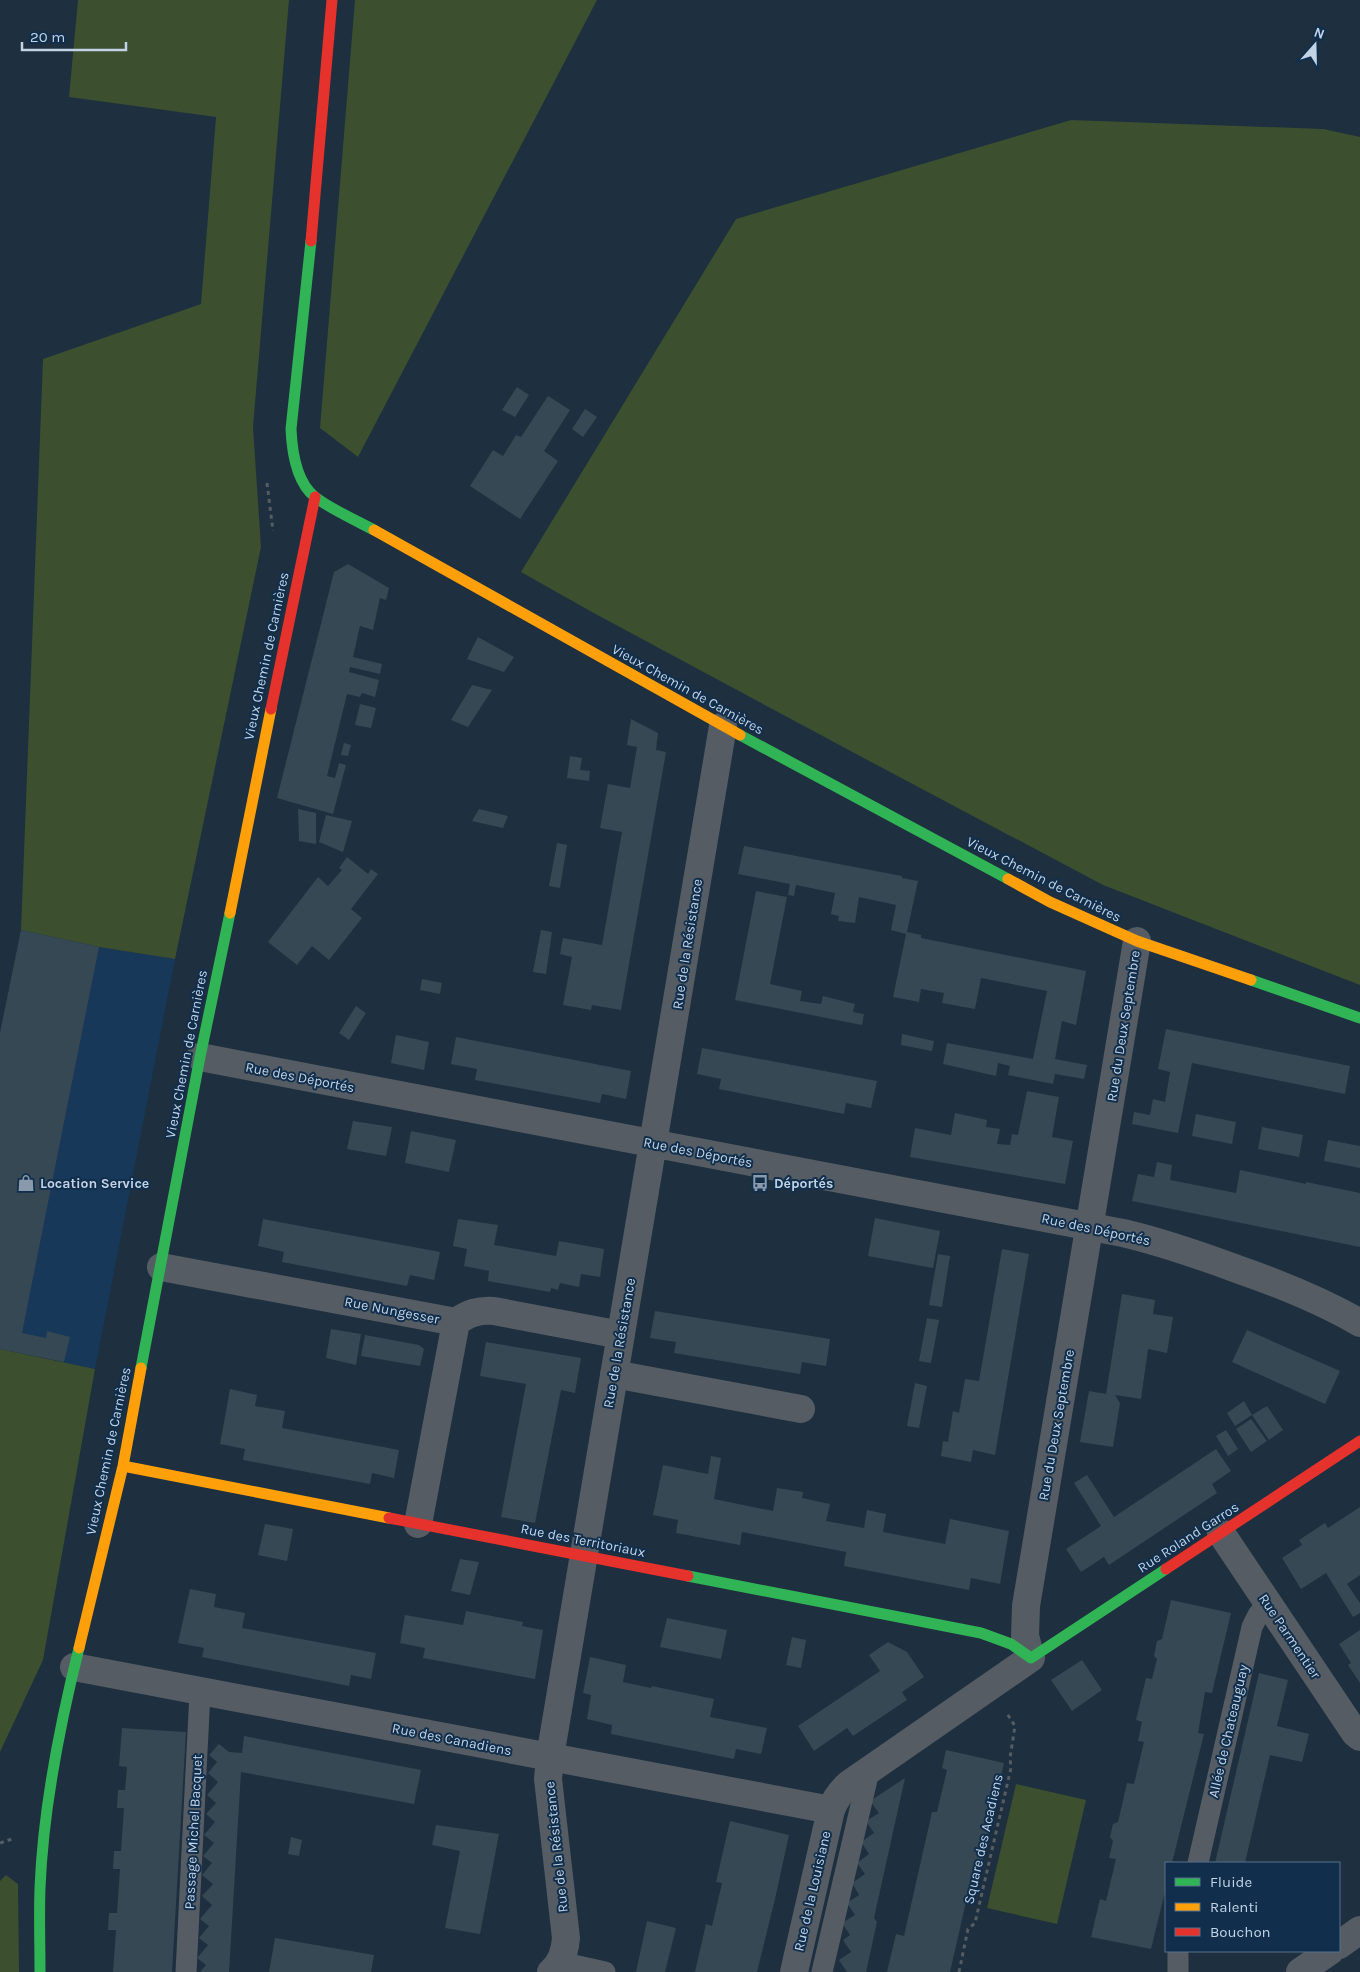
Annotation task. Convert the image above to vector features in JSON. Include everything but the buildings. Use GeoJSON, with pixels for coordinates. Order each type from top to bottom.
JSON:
{"type":"FeatureCollection","features":[{"type":"Feature","properties":{"kind":"street"},"geometry":{"type":"LineString","coordinates":[[315,497],[302,481],[295,465],[291,429],[319,160],[332,0]]}},
{"type":"Feature","properties":{"kind":"street","name":"Vieux Chemin de Carnières"},"geometry":{"type":"LineString","coordinates":[[40,1972],[42,1860],[55,1760],[74,1667],[123,1466],[200,1058],[315,497],[723,726],[1050,902],[1137,941],[1360,1018]]}},
{"type":"Feature","properties":{"kind":"street","name":"Rue de la Résistance"},"geometry":{"type":"LineString","coordinates":[[556,1967],[565,1950],[566,1938],[548,1780],[550,1757],[723,726]]}},
{"type":"Feature","properties":{"kind":"street","name":"Rue du Deux Septembre"},"geometry":{"type":"LineString","coordinates":[[1031,1658],[1025,1636],[1026,1606],[1137,941]]}},
{"type":"Feature","properties":{"kind":"street","name":"Rue des Déportés"},"geometry":{"type":"LineString","coordinates":[[200,1058],[1090,1226],[1153,1240],[1290,1288],[1316,1299],[1360,1323]]}},
{"type":"Feature","properties":{"kind":"street","name":"Rue Nungesser"},"geometry":{"type":"LineString","coordinates":[[161,1267],[456,1322],[467,1314],[480,1310],[494,1311],[621,1335]]}},
{"type":"Feature","properties":{"kind":"street"},"geometry":{"type":"LineString","coordinates":[[418,1524],[456,1322]]}},
{"type":"Feature","properties":{"kind":"street"},"geometry":{"type":"LineString","coordinates":[[614,1374],[801,1409]]}},
{"type":"Feature","properties":{"kind":"street","name":"Rue Roland Garros"},"geometry":{"type":"LineString","coordinates":[[1031,1658],[1360,1441]]}},
{"type":"Feature","properties":{"kind":"street","name":"Rue des Territoriaux"},"geometry":{"type":"LineString","coordinates":[[123,1466],[980,1632],[1011,1644],[1031,1658]]}},
{"type":"Feature","properties":{"kind":"street","name":"Rue Parmentier"},"geometry":{"type":"LineString","coordinates":[[1221,1533],[1355,1733],[1360,1737]]}},
{"type":"Feature","properties":{"kind":"street"},"geometry":{"type":"LineString","coordinates":[[831,1810],[841,1792],[1031,1658]]}},
{"type":"Feature","properties":{"kind":"street","name":"Rue des Canadiens"},"geometry":{"type":"LineString","coordinates":[[74,1667],[831,1810]]}},
{"type":"Feature","properties":{"kind":"street","name":"Rue de la Louisiane"},"geometry":{"type":"LineString","coordinates":[[794,1972],[831,1810]]}},
{"type":"Feature","properties":{"kind":"street"},"geometry":{"type":"LineString","coordinates":[[1340,1944],[1360,1930]]}},
{"type":"Feature","properties":{"kind":"street"},"geometry":{"type":"LineString","coordinates":[[1300,1972],[1329,1952]]}},
{"type":"Feature","properties":{"kind":"lane","name":"Allée de Chateauguay"},"geometry":{"type":"LineString","coordinates":[[1198,1862],[1252,1627],[1267,1603]]}},
{"type":"Feature","properties":{"kind":"lane","name":"Passage Michel Bacquet"},"geometry":{"type":"LineString","coordinates":[[186,1972],[200,1692]]}},
{"type":"Feature","properties":{"kind":"lane"},"geometry":{"type":"LineString","coordinates":[[822,1972],[869,1771]]}},
{"type":"Feature","properties":{"kind":"lane"},"geometry":{"type":"LineString","coordinates":[[1178,1952],[1178,1972]]}},
{"type":"Feature","properties":{"kind":"lane"},"geometry":{"type":"LineString","coordinates":[[556,1967],[605,1972]]}},
{"type":"Feature","properties":{"kind":"path","name":"Square des Acadiens"},"geometry":{"type":"LineString","coordinates":[[959,1972],[968,1929],[975,1923],[1011,1768],[1010,1758],[1015,1726],[1003,1707],[979,1694]]}},
{"type":"Feature","properties":{"kind":"shaded area"},"geometry":{"type":"Polygon","coordinates":[[[21,930],[99,947],[175,959],[95,1369],[0,1349],[0,1033],[21,930]]]}},
{"type":"Feature","properties":{"kind":"green space"},"geometry":{"type":"Polygon","coordinates":[[[78,0],[289,0],[253,427],[261,547],[175,959],[99,947],[21,930],[43,359],[201,304],[216,117],[69,97],[78,0]]]}},
{"type":"Feature","properties":{"kind":"green space"},"geometry":{"type":"Polygon","coordinates":[[[355,0],[597,0],[358,457],[320,428],[355,0]]]}},
{"type":"Feature","properties":{"kind":"green space"},"geometry":{"type":"Polygon","coordinates":[[[1071,120],[1323,129],[1360,137],[1360,985],[1103,885],[590,611],[521,572],[736,219],[1071,120]]]}},
{"type":"Feature","properties":{"kind":"green space"},"geometry":{"type":"Polygon","coordinates":[[[0,1349],[95,1369],[43,1660],[0,1752],[0,1349]]]}},
{"type":"Feature","properties":{"kind":"green space"},"geometry":{"type":"Polygon","coordinates":[[[1016,1784],[1086,1800],[1057,1924],[987,1908],[1016,1784]]]}},
{"type":"Feature","properties":{"kind":"green space"},"geometry":{"type":"Polygon","coordinates":[[[6,1875],[18,1884],[19,1972],[0,1972],[0,1881],[6,1875]]]}},
{"type":"Feature","properties":{"kind":"traffic: fast"},"geometry":{"type":"LineString","coordinates":[[311,241],[291,429],[294,457],[303,483],[315,497],[335,510],[374,530]]}},
{"type":"Feature","properties":{"kind":"traffic: fast"},"geometry":{"type":"LineString","coordinates":[[740,735],[1008,879]]}},
{"type":"Feature","properties":{"kind":"traffic: fast"},"geometry":{"type":"LineString","coordinates":[[141,1368],[200,1057],[230,913]]}},
{"type":"Feature","properties":{"kind":"traffic: fast"},"geometry":{"type":"LineString","coordinates":[[1251,980],[1360,1018]]}},
{"type":"Feature","properties":{"kind":"traffic: fast"},"geometry":{"type":"LineString","coordinates":[[688,1576],[981,1633],[1011,1644],[1031,1658],[1166,1569]]}},
{"type":"Feature","properties":{"kind":"traffic: fast"},"geometry":{"type":"LineString","coordinates":[[40,1972],[40,1888],[45,1828],[59,1737],[79,1648]]}},
{"type":"Feature","properties":{"kind":"traffic: slow"},"geometry":{"type":"LineString","coordinates":[[374,530],[740,735]]}},
{"type":"Feature","properties":{"kind":"traffic: slow"},"geometry":{"type":"LineString","coordinates":[[230,913],[271,709]]}},
{"type":"Feature","properties":{"kind":"traffic: slow"},"geometry":{"type":"LineString","coordinates":[[1008,879],[1050,902],[1137,941],[1251,980]]}},
{"type":"Feature","properties":{"kind":"traffic: slow"},"geometry":{"type":"LineString","coordinates":[[79,1648],[123,1466],[141,1368]]}},
{"type":"Feature","properties":{"kind":"traffic: slow"},"geometry":{"type":"LineString","coordinates":[[123,1466],[389,1518]]}},
{"type":"Feature","properties":{"kind":"traffic: jam"},"geometry":{"type":"LineString","coordinates":[[311,241],[332,0]]}},
{"type":"Feature","properties":{"kind":"traffic: jam"},"geometry":{"type":"LineString","coordinates":[[271,709],[315,497]]}},
{"type":"Feature","properties":{"kind":"traffic: jam"},"geometry":{"type":"LineString","coordinates":[[1166,1569],[1360,1441]]}},
{"type":"Feature","properties":{"kind":"traffic: jam"},"geometry":{"type":"LineString","coordinates":[[389,1518],[688,1576]]}},
{"type":"Feature","properties":{"kind":"place","name":"Location Service"},"geometry":{"type":"Point","coordinates":[26,1183]}},
{"type":"Feature","properties":{"kind":"place","name":"Déportés"},"geometry":{"type":"Point","coordinates":[760,1183]}}]}
